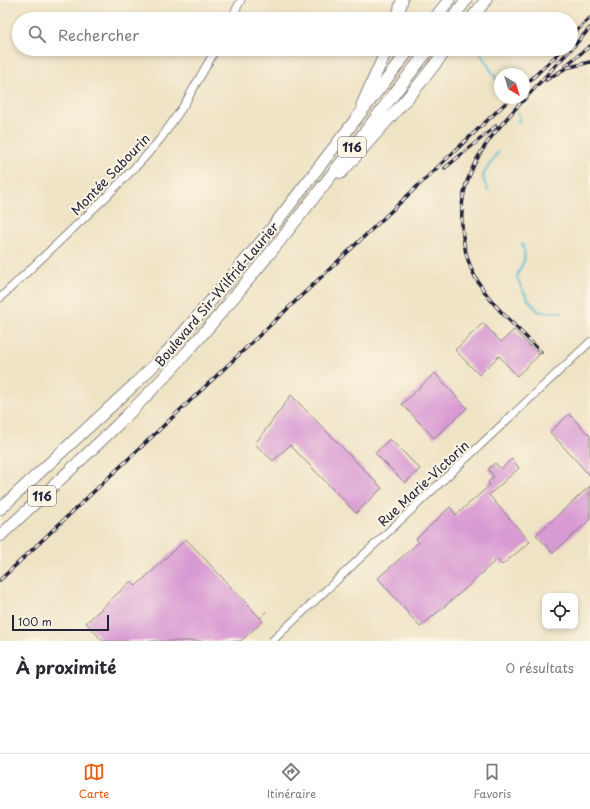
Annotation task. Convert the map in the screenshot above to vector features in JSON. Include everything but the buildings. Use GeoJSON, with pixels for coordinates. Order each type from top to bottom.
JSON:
{"type":"FeatureCollection","features":[{"type":"Feature","properties":{"kind":"highway"},"geometry":{"type":"LineString","coordinates":[[399,12],[402,0]]}},
{"type":"Feature","properties":{"kind":"highway"},"geometry":{"type":"LineString","coordinates":[[440,12],[449,0]]}},
{"type":"Feature","properties":{"kind":"highway"},"geometry":{"type":"LineString","coordinates":[[457,12],[466,0]]}},
{"type":"Feature","properties":{"kind":"highway"},"geometry":{"type":"LineString","coordinates":[[477,12],[486,0]]}},
{"type":"Feature","properties":{"kind":"highway"},"geometry":{"type":"LineString","coordinates":[[355,120],[384,56]]}},
{"type":"Feature","properties":{"kind":"highway","name":"Boulevard Sir-Wilfrid-Laurier"},"geometry":{"type":"LineString","coordinates":[[0,509],[134,385],[167,352],[257,247],[405,56]]}},
{"type":"Feature","properties":{"kind":"highway","name":"Boulevard Sir-Wilfrid-Laurier"},"geometry":{"type":"LineString","coordinates":[[0,536],[156,385],[213,322],[276,246],[424,56]]}},
{"type":"Feature","properties":{"kind":"highway"},"geometry":{"type":"LineString","coordinates":[[276,246],[417,87],[441,56]]}},
{"type":"Feature","properties":{"kind":"street"},"geometry":{"type":"LineString","coordinates":[[235,12],[241,0]]}},
{"type":"Feature","properties":{"kind":"street","name":"Montée Sabourin"},"geometry":{"type":"LineString","coordinates":[[0,298],[122,182],[144,158],[162,137],[184,105],[212,56]]}},
{"type":"Feature","properties":{"kind":"street","name":"Rue Marie-Victorin"},"geometry":{"type":"LineString","coordinates":[[272,641],[590,342]]}},
{"type":"Feature","properties":{"kind":"path"},"geometry":{"type":"LineString","coordinates":[[260,618],[266,611]]}},
{"type":"Feature","properties":{"kind":"waterway"},"geometry":{"type":"LineString","coordinates":[[482,56],[494,75]]}},
{"type":"Feature","properties":{"kind":"waterway"},"geometry":{"type":"LineString","coordinates":[[517,112],[520,116],[518,122]]}},
{"type":"Feature","properties":{"kind":"waterway"},"geometry":{"type":"LineString","coordinates":[[488,191],[483,178],[484,173],[498,152]]}},
{"type":"Feature","properties":{"kind":"waterway"},"geometry":{"type":"LineString","coordinates":[[522,244],[525,256],[523,264],[517,275],[526,295],[533,306],[540,312],[562,312]]}},
{"type":"Feature","properties":{"kind":"railway"},"geometry":{"type":"LineString","coordinates":[[578,29],[590,18]]}},
{"type":"Feature","properties":{"kind":"railway"},"geometry":{"type":"LineString","coordinates":[[578,41],[590,28]]}},
{"type":"Feature","properties":{"kind":"railway"},"geometry":{"type":"LineString","coordinates":[[578,56],[590,46]]}},
{"type":"Feature","properties":{"kind":"railway"},"geometry":{"type":"LineString","coordinates":[[530,80],[556,56]]}},
{"type":"Feature","properties":{"kind":"railway"},"geometry":{"type":"LineString","coordinates":[[541,352],[493,303],[472,271],[465,248],[462,225],[462,205],[468,180],[479,155],[497,130],[565,56]]}},
{"type":"Feature","properties":{"kind":"railway"},"geometry":{"type":"LineString","coordinates":[[565,66],[578,56]]}},
{"type":"Feature","properties":{"kind":"railway"},"geometry":{"type":"LineString","coordinates":[[546,80],[566,68],[590,62]]}},
{"type":"Feature","properties":{"kind":"railway"},"geometry":{"type":"LineString","coordinates":[[0,580],[505,104]]}},
{"type":"Feature","properties":{"kind":"railway"},"geometry":{"type":"LineString","coordinates":[[445,168],[496,126]]}}]}
